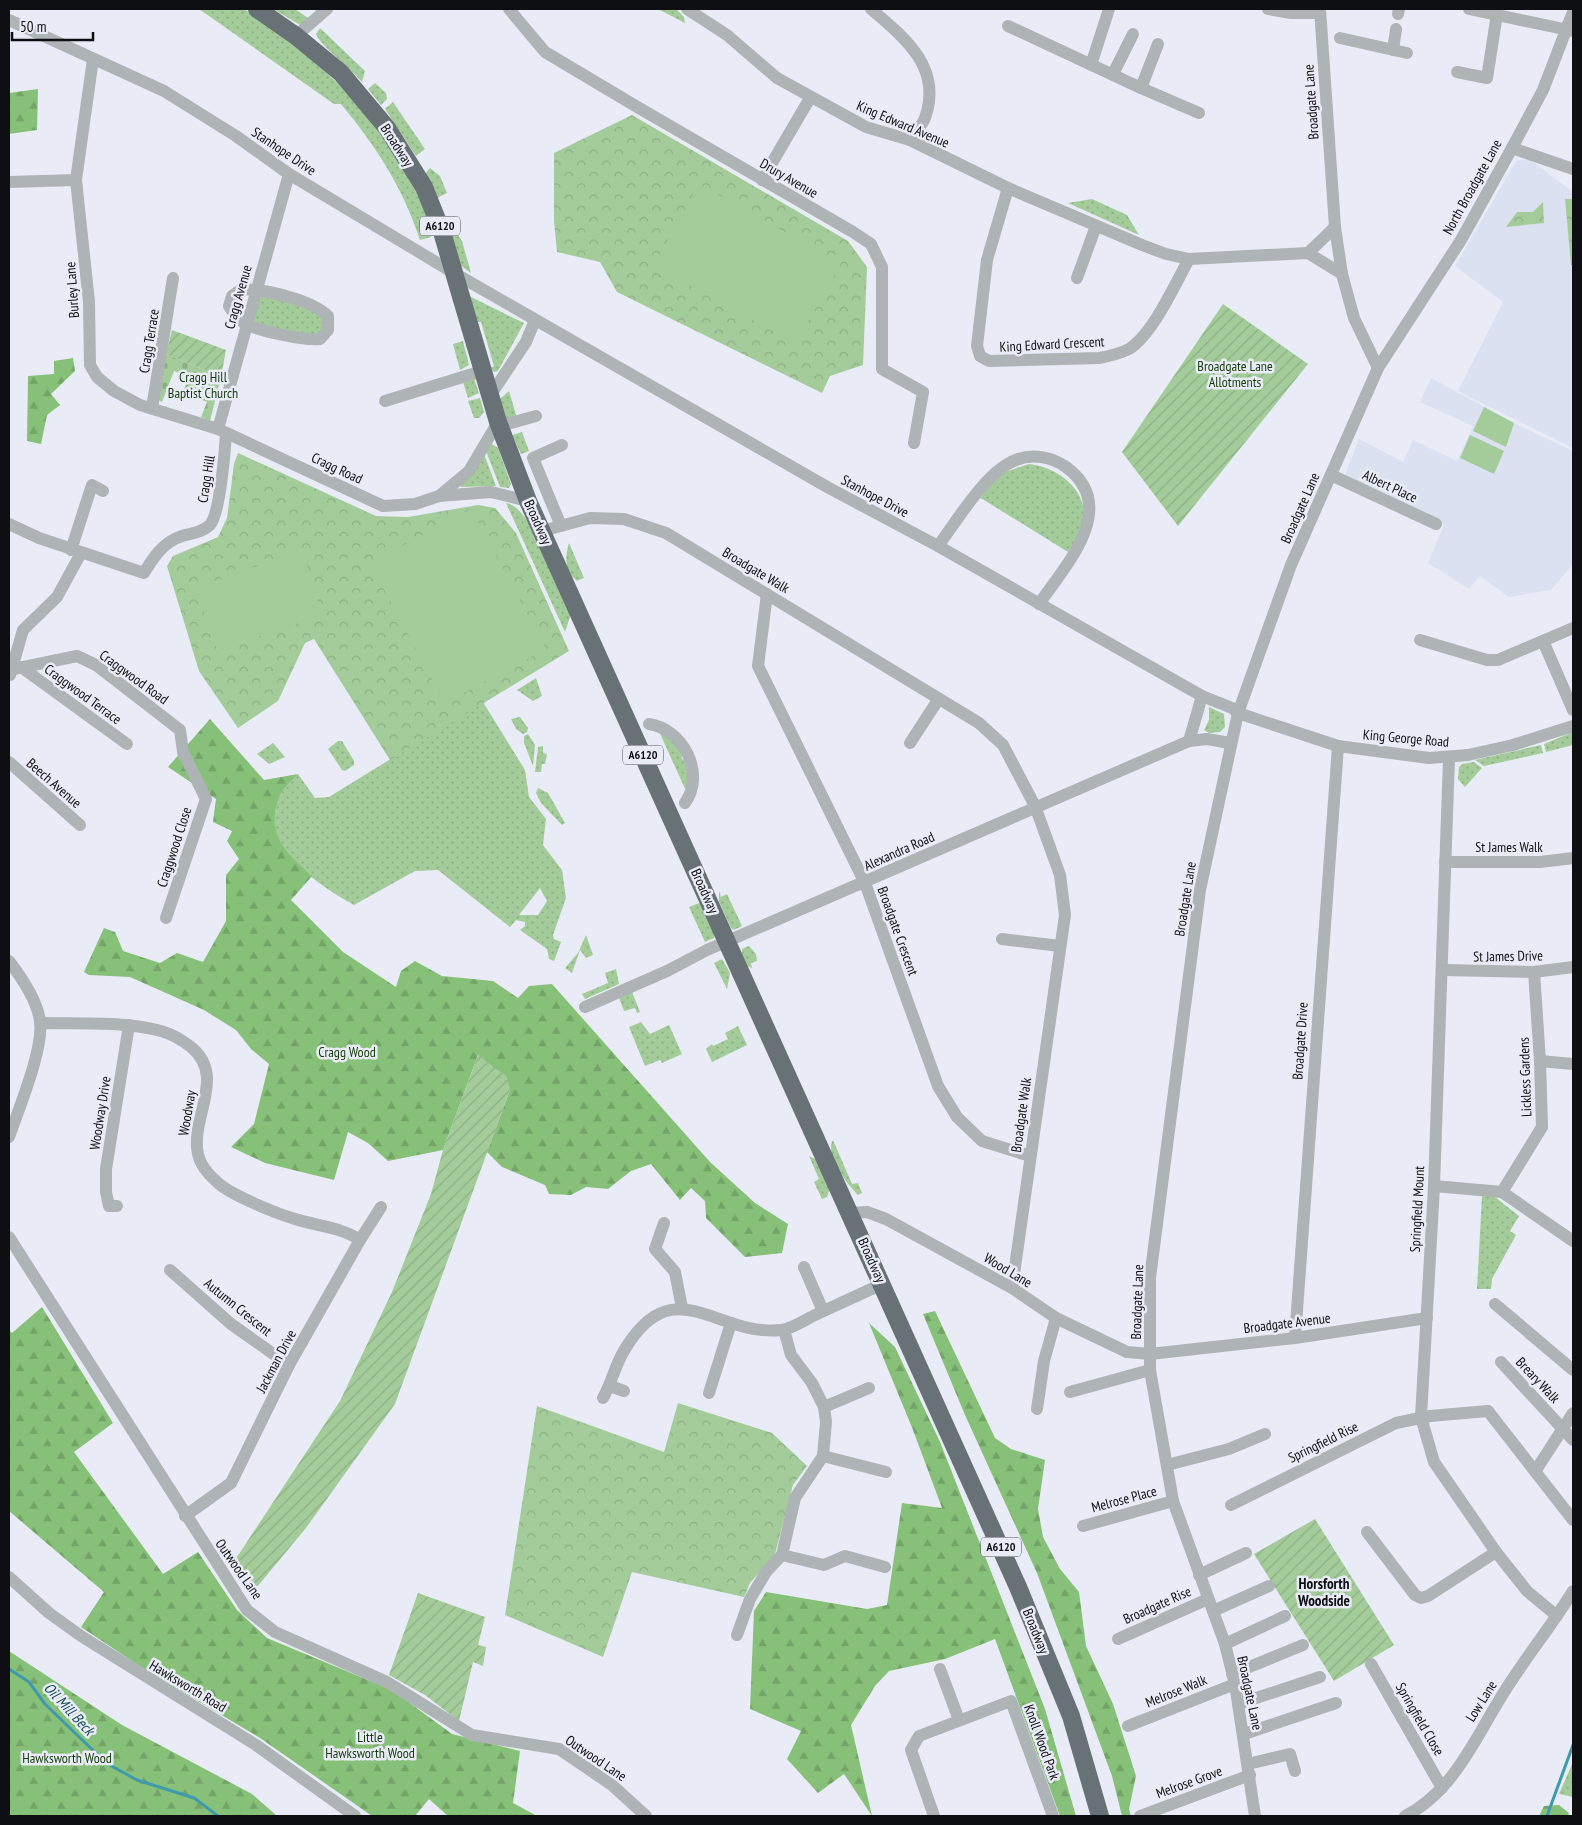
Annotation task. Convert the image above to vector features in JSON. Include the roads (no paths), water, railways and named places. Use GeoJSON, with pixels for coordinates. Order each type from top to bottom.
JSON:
{"type":"FeatureCollection","features":[{"type":"Feature","properties":{"kind":"highway","name":"Broadway"},"geometry":{"type":"LineString","coordinates":[[257,9],[296,36],[341,73],[387,128],[424,187],[442,232],[499,424],[528,501],[851,1213],[1026,1606],[1071,1716],[1100,1816]]}},
{"type":"Feature","properties":{"kind":"street"},"geometry":{"type":"LineString","coordinates":[[296,36],[327,9]]}},
{"type":"Feature","properties":{"kind":"street","name":"Drury Avenue"},"geometry":{"type":"LineString","coordinates":[[509,9],[545,52],[871,244],[882,267],[882,369],[923,392],[914,443]]}},
{"type":"Feature","properties":{"kind":"street","name":"King Edward Avenue"},"geometry":{"type":"LineString","coordinates":[[687,9],[726,35],[777,78],[866,128],[910,140],[1008,188],[1166,254],[1189,259],[1308,253]]}},
{"type":"Feature","properties":{"kind":"street"},"geometry":{"type":"LineString","coordinates":[[872,9],[905,38],[921,59],[927,77],[930,94],[924,119],[910,140]]}},
{"type":"Feature","properties":{"kind":"street"},"geometry":{"type":"LineString","coordinates":[[1091,65],[1108,9]]}},
{"type":"Feature","properties":{"kind":"street"},"geometry":{"type":"LineString","coordinates":[[1268,9],[1291,13],[1320,11]]}},
{"type":"Feature","properties":{"kind":"street"},"geometry":{"type":"LineString","coordinates":[[1469,9],[1570,30]]}},
{"type":"Feature","properties":{"kind":"street","name":"Broadgate Lane"},"geometry":{"type":"LineString","coordinates":[[1255,1816],[1244,1734],[1224,1644],[1173,1501],[1150,1370],[1150,1278],[1200,890],[1230,743],[1238,713],[1291,565],[1378,368],[1354,318],[1342,274],[1334,227],[1320,11]]}},
{"type":"Feature","properties":{"kind":"street","name":"North Broadgate Lane"},"geometry":{"type":"LineString","coordinates":[[1378,368],[1461,240],[1512,148],[1543,90],[1570,30],[1573,12]]}},
{"type":"Feature","properties":{"kind":"street"},"geometry":{"type":"LineString","coordinates":[[1458,72],[1487,78],[1497,14]]}},
{"type":"Feature","properties":{"kind":"street","name":"Stanhope Drive"},"geometry":{"type":"LineString","coordinates":[[9,20],[164,91],[236,136],[289,174],[454,273],[829,488],[938,546],[1202,696],[1232,708],[1238,713]]}},
{"type":"Feature","properties":{"kind":"street"},"geometry":{"type":"LineString","coordinates":[[1008,26],[1141,88],[1199,112]]}},
{"type":"Feature","properties":{"kind":"street"},"geometry":{"type":"LineString","coordinates":[[1393,50],[1396,29]]}},
{"type":"Feature","properties":{"kind":"street"},"geometry":{"type":"LineString","coordinates":[[1113,74],[1133,34]]}},
{"type":"Feature","properties":{"kind":"street"},"geometry":{"type":"LineString","coordinates":[[1340,38],[1407,53]]}},
{"type":"Feature","properties":{"kind":"street"},"geometry":{"type":"LineString","coordinates":[[1141,88],[1158,44]]}},
{"type":"Feature","properties":{"kind":"street","name":"Burley Lane"},"geometry":{"type":"LineString","coordinates":[[93,59],[76,180],[89,302],[90,365],[97,377],[114,391],[140,405],[222,431]]}},
{"type":"Feature","properties":{"kind":"street"},"geometry":{"type":"LineString","coordinates":[[762,180],[810,98]]}},
{"type":"Feature","properties":{"kind":"street"},"geometry":{"type":"LineString","coordinates":[[1512,148],[1573,169]]}},
{"type":"Feature","properties":{"kind":"street","name":"Cragg Avenue"},"geometry":{"type":"LineString","coordinates":[[222,431],[246,324],[289,174]]}},
{"type":"Feature","properties":{"kind":"street"},"geometry":{"type":"LineString","coordinates":[[9,182],[76,180]]}},
{"type":"Feature","properties":{"kind":"street","name":"King Edward Crescent"},"geometry":{"type":"LineString","coordinates":[[1008,188],[987,260],[976,346],[980,356],[989,362],[1099,358],[1116,355],[1130,348],[1150,325],[1189,259]]}},
{"type":"Feature","properties":{"kind":"street"},"geometry":{"type":"LineString","coordinates":[[1077,278],[1096,226]]}},
{"type":"Feature","properties":{"kind":"street"},"geometry":{"type":"LineString","coordinates":[[1334,227],[1308,253],[1342,274]]}},
{"type":"Feature","properties":{"kind":"street","name":"Cragg Terrace"},"geometry":{"type":"LineString","coordinates":[[152,408],[173,278]]}},
{"type":"Feature","properties":{"kind":"street"},"geometry":{"type":"LineString","coordinates":[[242,289],[257,290],[318,306],[328,316],[328,330],[320,339],[308,341],[246,324],[234,316],[230,306],[232,296],[242,289]]}},
{"type":"Feature","properties":{"kind":"street"},"geometry":{"type":"LineString","coordinates":[[490,396],[526,342],[536,320]]}},
{"type":"Feature","properties":{"kind":"street"},"geometry":{"type":"LineString","coordinates":[[385,401],[482,371]]}},
{"type":"Feature","properties":{"kind":"street"},"geometry":{"type":"LineString","coordinates":[[499,424],[536,416]]}},
{"type":"Feature","properties":{"kind":"street","name":"Cragg Road"},"geometry":{"type":"LineString","coordinates":[[439,496],[469,471],[499,424]]}},
{"type":"Feature","properties":{"kind":"street","name":"Cragg Road"},"geometry":{"type":"LineString","coordinates":[[222,431],[383,506],[415,504],[439,496],[491,492],[528,501]]}},
{"type":"Feature","properties":{"kind":"street","name":"Cragg Hill"},"geometry":{"type":"LineString","coordinates":[[76,551],[144,573],[159,551],[170,541],[199,533],[211,524],[216,511],[222,431]]}},
{"type":"Feature","properties":{"kind":"street"},"geometry":{"type":"LineString","coordinates":[[514,465],[562,445]]}},
{"type":"Feature","properties":{"kind":"street"},"geometry":{"type":"LineString","coordinates":[[938,546],[990,478],[1002,468],[1015,460],[1030,456],[1058,461],[1080,482],[1089,506],[1090,518],[1084,538],[1039,604]]}},
{"type":"Feature","properties":{"kind":"street"},"geometry":{"type":"LineString","coordinates":[[534,458],[561,526]]}},
{"type":"Feature","properties":{"kind":"street","name":"Albert Place"},"geometry":{"type":"LineString","coordinates":[[1331,476],[1436,524]]}},
{"type":"Feature","properties":{"kind":"street"},"geometry":{"type":"LineString","coordinates":[[13,671],[23,630],[57,597],[76,551],[92,485],[103,491]]}},
{"type":"Feature","properties":{"kind":"street","name":"Broadgate Walk"},"geometry":{"type":"LineString","coordinates":[[542,531],[590,518],[624,519],[666,533],[938,700],[979,723],[1003,745],[1035,806],[1060,875],[1065,915],[1012,1288]]}},
{"type":"Feature","properties":{"kind":"street"},"geometry":{"type":"LineString","coordinates":[[9,524],[76,551]]}},
{"type":"Feature","properties":{"kind":"street","name":"Broadgate Crescent"},"geometry":{"type":"LineString","coordinates":[[767,594],[758,666],[865,883],[943,1094],[957,1117],[982,1141],[1030,1156]]}},
{"type":"Feature","properties":{"kind":"street"},"geometry":{"type":"LineString","coordinates":[[1420,640],[1487,660],[1498,660],[1573,628]]}},
{"type":"Feature","properties":{"kind":"street"},"geometry":{"type":"LineString","coordinates":[[1543,641],[1573,710]]}},
{"type":"Feature","properties":{"kind":"street","name":"Craggwood Road"},"geometry":{"type":"LineString","coordinates":[[13,671],[62,657],[77,656],[96,665],[180,730]]}},
{"type":"Feature","properties":{"kind":"street","name":"Craggwood Terrace"},"geometry":{"type":"LineString","coordinates":[[13,671],[127,744]]}},
{"type":"Feature","properties":{"kind":"street"},"geometry":{"type":"LineString","coordinates":[[1189,741],[1202,696]]}},
{"type":"Feature","properties":{"kind":"street"},"geometry":{"type":"LineString","coordinates":[[910,743],[938,700]]}},
{"type":"Feature","properties":{"kind":"street","name":"King George Road"},"geometry":{"type":"LineString","coordinates":[[1238,713],[1338,746],[1403,756],[1449,758],[1513,745],[1573,726]]}},
{"type":"Feature","properties":{"kind":"street"},"geometry":{"type":"LineString","coordinates":[[649,724],[658,725],[680,739],[692,765],[690,795],[684,802]]}},
{"type":"Feature","properties":{"kind":"street","name":"Craggwood Close"},"geometry":{"type":"LineString","coordinates":[[166,918],[206,799],[183,752],[180,730]]}},
{"type":"Feature","properties":{"kind":"street","name":"Alexandra Road"},"geometry":{"type":"LineString","coordinates":[[585,1007],[1035,806],[1189,741],[1207,739],[1230,743]]}},
{"type":"Feature","properties":{"kind":"street","name":"Broadgate Drive"},"geometry":{"type":"LineString","coordinates":[[1295,1338],[1338,746]]}},
{"type":"Feature","properties":{"kind":"street","name":"Springfield Mount"},"geometry":{"type":"LineString","coordinates":[[1449,758],[1434,1186],[1427,1318],[1427,1417],[1434,1462],[1496,1552],[1527,1591],[1557,1616]]}},
{"type":"Feature","properties":{"kind":"street","name":"Beech Avenue"},"geometry":{"type":"LineString","coordinates":[[9,762],[80,825]]}},
{"type":"Feature","properties":{"kind":"street","name":"St James Walk"},"geometry":{"type":"LineString","coordinates":[[1445,862],[1540,862],[1573,858]]}},
{"type":"Feature","properties":{"kind":"street"},"geometry":{"type":"LineString","coordinates":[[1002,939],[1060,946]]}},
{"type":"Feature","properties":{"kind":"street"},"geometry":{"type":"LineString","coordinates":[[9,961],[31,994],[40,1023],[30,1076],[9,1138]]}},
{"type":"Feature","properties":{"kind":"street","name":"St James Drive"},"geometry":{"type":"LineString","coordinates":[[1442,970],[1534,972],[1573,967]]}},
{"type":"Feature","properties":{"kind":"street","name":"Lickless Gardens"},"geometry":{"type":"LineString","coordinates":[[1502,1192],[1542,1127],[1534,972]]}},
{"type":"Feature","properties":{"kind":"street","name":"Woodway"},"geometry":{"type":"LineString","coordinates":[[40,1023],[130,1025],[162,1031],[181,1039],[198,1053],[206,1068],[208,1089],[197,1144],[201,1164],[217,1183],[291,1218],[347,1231],[360,1240]]}},
{"type":"Feature","properties":{"kind":"street","name":"Woodway Drive"},"geometry":{"type":"LineString","coordinates":[[110,1207],[106,1192],[106,1169],[130,1025]]}},
{"type":"Feature","properties":{"kind":"street"},"geometry":{"type":"LineString","coordinates":[[1540,1061],[1573,1064]]}},
{"type":"Feature","properties":{"kind":"street"},"geometry":{"type":"LineString","coordinates":[[1434,1186],[1502,1192],[1572,1238]]}},
{"type":"Feature","properties":{"kind":"street","name":"Jackman Drive"},"geometry":{"type":"LineString","coordinates":[[185,1516],[231,1483],[289,1365],[381,1206]]}},
{"type":"Feature","properties":{"kind":"street","name":"Wood Lane"},"geometry":{"type":"LineString","coordinates":[[851,1213],[867,1212],[886,1219],[1012,1288],[1056,1318],[1126,1352],[1150,1354]]}},
{"type":"Feature","properties":{"kind":"street"},"geometry":{"type":"LineString","coordinates":[[664,1222],[655,1245],[674,1272],[682,1308]]}},
{"type":"Feature","properties":{"kind":"street","name":"Outwood Lane"},"geometry":{"type":"LineString","coordinates":[[9,1237],[185,1516],[247,1610],[275,1632],[387,1682],[472,1735],[560,1748],[612,1785],[646,1816]]}},
{"type":"Feature","properties":{"kind":"street"},"geometry":{"type":"LineString","coordinates":[[804,1267],[823,1311]]}},
{"type":"Feature","properties":{"kind":"street","name":"Autumn Crescent"},"geometry":{"type":"LineString","coordinates":[[170,1270],[231,1324],[289,1365]]}},
{"type":"Feature","properties":{"kind":"street"},"geometry":{"type":"LineString","coordinates":[[603,1398],[625,1349],[641,1329],[657,1316],[670,1309],[682,1308],[731,1323],[766,1331],[784,1330],[882,1284]]}},
{"type":"Feature","properties":{"kind":"street"},"geometry":{"type":"LineString","coordinates":[[1495,1304],[1573,1370]]}},
{"type":"Feature","properties":{"kind":"street"},"geometry":{"type":"LineString","coordinates":[[1037,1409],[1044,1361],[1056,1318]]}},
{"type":"Feature","properties":{"kind":"street","name":"Broadgate Avenue"},"geometry":{"type":"LineString","coordinates":[[1150,1354],[1295,1338],[1427,1318]]}},
{"type":"Feature","properties":{"kind":"street"},"geometry":{"type":"LineString","coordinates":[[709,1393],[731,1323]]}},
{"type":"Feature","properties":{"kind":"street"},"geometry":{"type":"LineString","coordinates":[[737,1635],[750,1599],[766,1572],[782,1555],[795,1498],[823,1456],[826,1422],[824,1407],[812,1383],[791,1355],[784,1330]]}},
{"type":"Feature","properties":{"kind":"street","name":"Breary Walk"},"geometry":{"type":"LineString","coordinates":[[1502,1362],[1573,1440]]}},
{"type":"Feature","properties":{"kind":"street"},"geometry":{"type":"LineString","coordinates":[[1070,1392],[1150,1370]]}},
{"type":"Feature","properties":{"kind":"street"},"geometry":{"type":"LineString","coordinates":[[610,1386],[624,1391]]}},
{"type":"Feature","properties":{"kind":"street"},"geometry":{"type":"LineString","coordinates":[[824,1407],[869,1388]]}},
{"type":"Feature","properties":{"kind":"street","name":"Springfield Rise"},"geometry":{"type":"LineString","coordinates":[[1231,1505],[1396,1422],[1427,1417],[1488,1411],[1536,1470]]}},
{"type":"Feature","properties":{"kind":"street"},"geometry":{"type":"LineString","coordinates":[[1573,1413],[1564,1430],[1536,1470],[1573,1520]]}},
{"type":"Feature","properties":{"kind":"street"},"geometry":{"type":"LineString","coordinates":[[1167,1465],[1229,1450],[1266,1434]]}},
{"type":"Feature","properties":{"kind":"street"},"geometry":{"type":"LineString","coordinates":[[823,1456],[886,1472]]}},
{"type":"Feature","properties":{"kind":"street","name":"Melrose Place"},"geometry":{"type":"LineString","coordinates":[[1083,1526],[1173,1501]]}},
{"type":"Feature","properties":{"kind":"street"},"geometry":{"type":"LineString","coordinates":[[1367,1532],[1415,1595],[1421,1598],[1428,1596],[1496,1552]]}},
{"type":"Feature","properties":{"kind":"street"},"geometry":{"type":"LineString","coordinates":[[1199,1575],[1246,1553]]}},
{"type":"Feature","properties":{"kind":"street"},"geometry":{"type":"LineString","coordinates":[[782,1555],[824,1565],[845,1556],[885,1567]]}},
{"type":"Feature","properties":{"kind":"street","name":"Hawksworth Road"},"geometry":{"type":"LineString","coordinates":[[9,1576],[49,1613],[81,1636],[256,1744],[355,1816]]}},
{"type":"Feature","properties":{"kind":"street"},"geometry":{"type":"LineString","coordinates":[[1213,1611],[1269,1586]]}},
{"type":"Feature","properties":{"kind":"street","name":"Low Lane"},"geometry":{"type":"LineString","coordinates":[[1405,1816],[1442,1788],[1460,1764],[1506,1688],[1573,1592]]}},
{"type":"Feature","properties":{"kind":"street","name":"Broadgate Rise"},"geometry":{"type":"LineString","coordinates":[[1118,1639],[1208,1599]]}},
{"type":"Feature","properties":{"kind":"street"},"geometry":{"type":"LineString","coordinates":[[1224,1644],[1285,1616]]}},
{"type":"Feature","properties":{"kind":"street","name":"Melrose Walk"},"geometry":{"type":"LineString","coordinates":[[1128,1726],[1303,1645]]}},
{"type":"Feature","properties":{"kind":"street","name":"Springfield Close"},"geometry":{"type":"LineString","coordinates":[[1371,1664],[1442,1788]]}},
{"type":"Feature","properties":{"kind":"street"},"geometry":{"type":"LineString","coordinates":[[940,1669],[959,1720]]}},
{"type":"Feature","properties":{"kind":"street"},"geometry":{"type":"LineString","coordinates":[[1238,1704],[1320,1677]]}},
{"type":"Feature","properties":{"kind":"street","name":"Knoll Wood Park"},"geometry":{"type":"LineString","coordinates":[[934,1816],[911,1750],[919,1736],[1011,1701],[1053,1816]]}},
{"type":"Feature","properties":{"kind":"street"},"geometry":{"type":"LineString","coordinates":[[1244,1734],[1336,1703]]}},
{"type":"Feature","properties":{"kind":"street","name":"Melrose Grove"},"geometry":{"type":"LineString","coordinates":[[1140,1816],[1290,1754],[1295,1771]]}},
{"type":"Feature","properties":{"kind":"waterway","name":"Oil Mill Beck"},"geometry":{"type":"LineString","coordinates":[[9,1669],[29,1682],[45,1704],[106,1763],[137,1780],[194,1798],[218,1816]]}},
{"type":"Feature","properties":{"kind":"waterway","name":"Oil Mill Beck"},"geometry":{"type":"LineString","coordinates":[[1547,1816],[1573,1745]]}},
{"type":"Feature","properties":{"kind":"district","name":"Horsforth Woodside"},"geometry":{"type":"Point","coordinates":[1324,1592]}},
{"type":"Feature","properties":{"kind":"park label","name":"Broadgate Lane Allotments"},"geometry":{"type":"Point","coordinates":[1235,374]}},
{"type":"Feature","properties":{"kind":"park label","name":"Cragg Hill Baptist Church"},"geometry":{"type":"Point","coordinates":[203,386]}},
{"type":"Feature","properties":{"kind":"park label","name":"Cragg Wood"},"geometry":{"type":"Point","coordinates":[347,1052]}},
{"type":"Feature","properties":{"kind":"park label","name":"Little Hawksworth Wood"},"geometry":{"type":"Point","coordinates":[370,1745]}},
{"type":"Feature","properties":{"kind":"park label","name":"Hawksworth Wood"},"geometry":{"type":"Point","coordinates":[67,1758]}}]}
